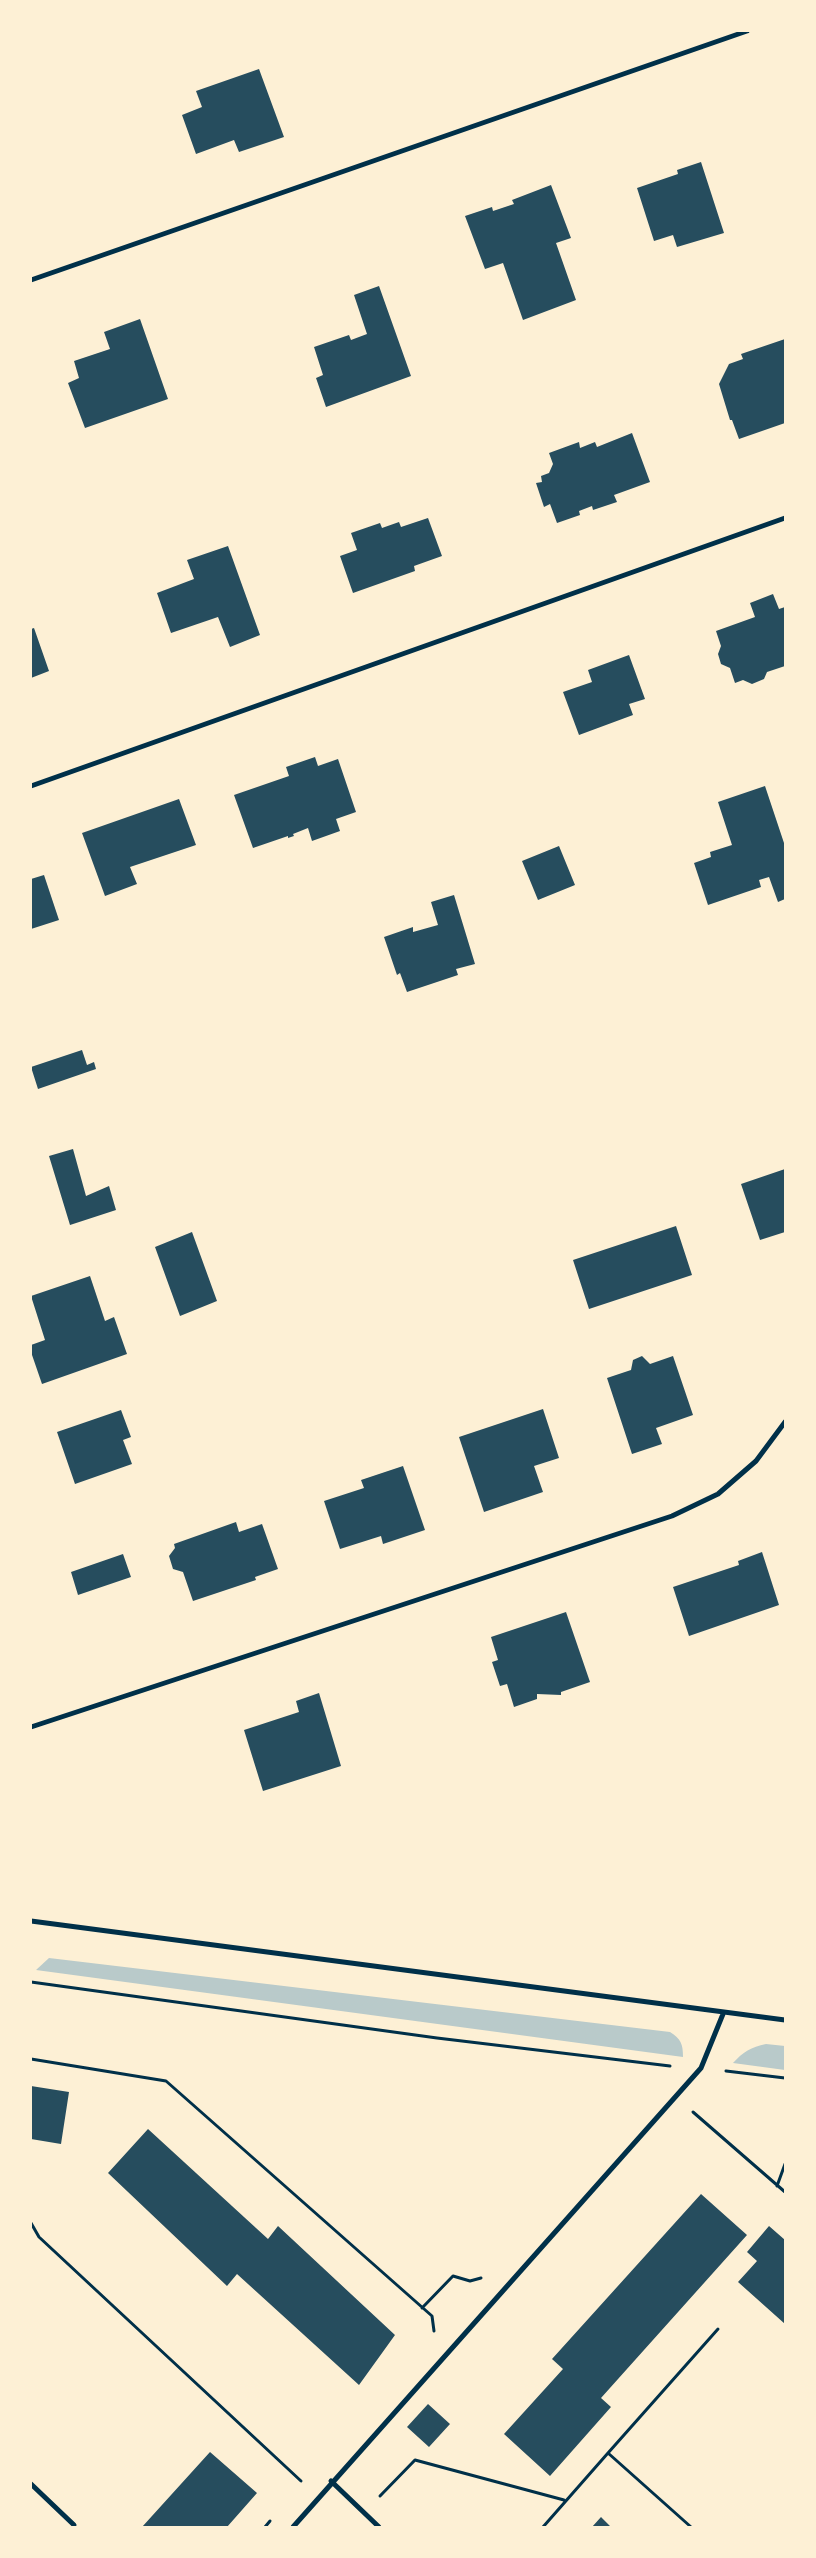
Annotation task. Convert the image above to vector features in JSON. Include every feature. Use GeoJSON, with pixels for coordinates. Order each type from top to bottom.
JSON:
{"type":"FeatureCollection","features":[{"type":"Feature","properties":{"kind":"street"},"geometry":{"type":"LineString","coordinates":[[31,280],[747,31]]}},
{"type":"Feature","properties":{"kind":"street"},"geometry":{"type":"LineString","coordinates":[[31,786],[785,518]]}},
{"type":"Feature","properties":{"kind":"street"},"geometry":{"type":"LineString","coordinates":[[31,1727],[672,1516],[718,1494],[756,1461],[785,1422]]}},
{"type":"Feature","properties":{"kind":"street"},"geometry":{"type":"LineString","coordinates":[[31,1921],[724,2014],[785,2020]]}},
{"type":"Feature","properties":{"kind":"street"},"geometry":{"type":"LineString","coordinates":[[293,2527],[701,2068],[724,2014]]}},
{"type":"Feature","properties":{"kind":"street"},"geometry":{"type":"LineString","coordinates":[[332,2481],[379,2527]]}},
{"type":"Feature","properties":{"kind":"street"},"geometry":{"type":"LineString","coordinates":[[31,2484],[74,2525]]}},
{"type":"Feature","properties":{"kind":"path"},"geometry":{"type":"LineString","coordinates":[[31,1982],[437,2038],[785,2078]]}},
{"type":"Feature","properties":{"kind":"path"},"geometry":{"type":"LineString","coordinates":[[31,2059],[166,2081],[432,2316],[434,2332],[428,2339]]}},
{"type":"Feature","properties":{"kind":"path"},"geometry":{"type":"LineString","coordinates":[[676,2096],[785,2192]]}},
{"type":"Feature","properties":{"kind":"path"},"geometry":{"type":"LineString","coordinates":[[777,2186],[785,2164]]}},
{"type":"Feature","properties":{"kind":"path"},"geometry":{"type":"LineString","coordinates":[[31,2223],[39,2237],[303,2483],[309,2476]]}},
{"type":"Feature","properties":{"kind":"path"},"geometry":{"type":"LineString","coordinates":[[543,2527],[564,2500],[718,2329]]}},
{"type":"Feature","properties":{"kind":"path"},"geometry":{"type":"LineString","coordinates":[[608,2453],[691,2527]]}},
{"type":"Feature","properties":{"kind":"path"},"geometry":{"type":"LineString","coordinates":[[364,2513],[415,2460],[564,2500]]}},
{"type":"Feature","properties":{"kind":"shaded area"},"geometry":{"type":"Polygon","coordinates":[[[49,1958],[670,2032],[681,2042],[683,2057],[36,1970],[49,1958]]]}},
{"type":"Feature","properties":{"kind":"shaded area"},"geometry":{"type":"Polygon","coordinates":[[[766,2044],[785,2046],[785,2070],[733,2063],[748,2050],[766,2044]]]}},
{"type":"Feature","properties":{"kind":"building"},"geometry":{"type":"Polygon","coordinates":[[[259,69],[284,137],[239,152],[234,140],[196,154],[182,115],[202,107],[196,91],[259,69]]]}},
{"type":"Feature","properties":{"kind":"building"},"geometry":{"type":"Polygon","coordinates":[[[701,162],[724,233],[677,247],[673,235],[654,241],[637,188],[678,174],[677,170],[701,162]]]}},
{"type":"Feature","properties":{"kind":"building"},"geometry":{"type":"Polygon","coordinates":[[[551,185],[571,238],[556,243],[576,300],[523,320],[503,263],[485,269],[465,216],[492,207],[493,211],[514,204],[512,200],[551,185]]]}},
{"type":"Feature","properties":{"kind":"building"},"geometry":{"type":"Polygon","coordinates":[[[379,286],[411,376],[326,407],[316,378],[323,375],[314,347],[349,335],[351,340],[367,334],[354,295],[379,286]]]}},
{"type":"Feature","properties":{"kind":"building"},"geometry":{"type":"Polygon","coordinates":[[[140,319],[168,399],[85,428],[68,383],[79,378],[74,361],[110,349],[104,332],[140,319]]]}},
{"type":"Feature","properties":{"kind":"building"},"geometry":{"type":"Polygon","coordinates":[[[785,339],[785,423],[739,439],[732,420],[730,420],[719,384],[729,364],[743,359],[741,354],[785,339]]]}},
{"type":"Feature","properties":{"kind":"building"},"geometry":{"type":"Polygon","coordinates":[[[632,433],[650,482],[614,495],[617,502],[593,510],[592,506],[579,511],[580,515],[557,523],[550,504],[544,507],[536,483],[542,482],[541,476],[549,473],[553,464],[549,453],[579,442],[580,448],[595,442],[597,447],[632,433]]]}},
{"type":"Feature","properties":{"kind":"building"},"geometry":{"type":"Polygon","coordinates":[[[428,518],[442,556],[414,566],[415,571],[353,593],[340,556],[357,550],[351,533],[380,523],[382,528],[399,522],[401,527],[428,518]]]}},
{"type":"Feature","properties":{"kind":"building"},"geometry":{"type":"Polygon","coordinates":[[[228,546],[260,635],[230,647],[218,617],[171,633],[157,593],[194,579],[187,560],[228,546]]]}},
{"type":"Feature","properties":{"kind":"building"},"geometry":{"type":"Polygon","coordinates":[[[773,594],[779,609],[785,607],[785,666],[767,672],[764,679],[752,684],[743,680],[735,683],[730,668],[721,664],[718,654],[721,646],[716,631],[755,617],[750,603],[773,594]]]}},
{"type":"Feature","properties":{"kind":"building"},"geometry":{"type":"Polygon","coordinates":[[[34,628],[49,671],[31,678],[31,629],[34,628]]]}},
{"type":"Feature","properties":{"kind":"building"},"geometry":{"type":"Polygon","coordinates":[[[629,655],[645,699],[629,704],[633,715],[579,735],[563,692],[592,682],[588,670],[629,655]]]}},
{"type":"Feature","properties":{"kind":"building"},"geometry":{"type":"Polygon","coordinates":[[[315,757],[318,766],[338,759],[356,812],[336,819],[340,831],[312,841],[308,828],[293,834],[294,836],[288,838],[288,836],[253,848],[234,795],[289,776],[286,767],[315,757]]]}},
{"type":"Feature","properties":{"kind":"building"},"geometry":{"type":"Polygon","coordinates":[[[765,786],[785,846],[785,899],[778,902],[769,877],[759,880],[761,887],[708,905],[694,863],[711,857],[710,852],[732,845],[718,802],[765,786]]]}},
{"type":"Feature","properties":{"kind":"building"},"geometry":{"type":"Polygon","coordinates":[[[179,799],[196,845],[130,867],[137,884],[105,896],[82,833],[179,799]]]}},
{"type":"Feature","properties":{"kind":"building"},"geometry":{"type":"Polygon","coordinates":[[[559,846],[575,885],[538,900],[522,861],[559,846]]]}},
{"type":"Feature","properties":{"kind":"building"},"geometry":{"type":"Polygon","coordinates":[[[44,875],[59,920],[31,929],[31,879],[44,875]]]}},
{"type":"Feature","properties":{"kind":"building"},"geometry":{"type":"Polygon","coordinates":[[[454,895],[475,964],[456,969],[458,975],[407,992],[400,973],[397,975],[384,937],[413,927],[413,932],[438,925],[431,902],[454,895]]]}},
{"type":"Feature","properties":{"kind":"building"},"geometry":{"type":"Polygon","coordinates":[[[82,1050],[87,1065],[94,1062],[96,1069],[38,1089],[31,1067],[82,1050]]]}},
{"type":"Feature","properties":{"kind":"building"},"geometry":{"type":"Polygon","coordinates":[[[73,1149],[86,1196],[109,1186],[116,1210],[70,1225],[49,1156],[73,1149]]]}},
{"type":"Feature","properties":{"kind":"building"},"geometry":{"type":"Polygon","coordinates":[[[785,1169],[785,1232],[760,1240],[741,1184],[785,1169]]]}},
{"type":"Feature","properties":{"kind":"building"},"geometry":{"type":"Polygon","coordinates":[[[676,1226],[692,1275],[589,1309],[573,1260],[676,1226]]]}},
{"type":"Feature","properties":{"kind":"building"},"geometry":{"type":"Polygon","coordinates":[[[192,1232],[217,1301],[180,1316],[155,1247],[192,1232]]]}},
{"type":"Feature","properties":{"kind":"building"},"geometry":{"type":"Polygon","coordinates":[[[90,1276],[105,1321],[114,1317],[127,1354],[42,1384],[31,1352],[31,1345],[45,1340],[31,1296],[90,1276]]]}},
{"type":"Feature","properties":{"kind":"building"},"geometry":{"type":"Polygon","coordinates":[[[642,1356],[650,1364],[673,1356],[693,1415],[656,1428],[662,1444],[632,1454],[607,1378],[631,1370],[633,1360],[642,1356]]]}},
{"type":"Feature","properties":{"kind":"building"},"geometry":{"type":"Polygon","coordinates":[[[543,1409],[559,1458],[534,1466],[543,1492],[484,1512],[459,1437],[543,1409]]]}},
{"type":"Feature","properties":{"kind":"building"},"geometry":{"type":"Polygon","coordinates":[[[121,1410],[131,1437],[123,1440],[132,1464],[75,1484],[57,1432],[121,1410]]]}},
{"type":"Feature","properties":{"kind":"building"},"geometry":{"type":"Polygon","coordinates":[[[403,1466],[425,1530],[383,1544],[381,1536],[340,1549],[324,1501],[364,1488],[361,1480],[403,1466]]]}},
{"type":"Feature","properties":{"kind":"building"},"geometry":{"type":"Polygon","coordinates":[[[236,1522],[239,1532],[262,1524],[278,1569],[255,1577],[256,1580],[193,1601],[183,1572],[173,1569],[169,1556],[175,1548],[174,1544],[236,1522]]]}},
{"type":"Feature","properties":{"kind":"building"},"geometry":{"type":"Polygon","coordinates":[[[762,1552],[779,1605],[689,1636],[673,1587],[739,1565],[738,1561],[762,1552]]]}},
{"type":"Feature","properties":{"kind":"building"},"geometry":{"type":"Polygon","coordinates":[[[123,1554],[131,1577],[78,1595],[71,1572],[123,1554]]]}},
{"type":"Feature","properties":{"kind":"building"},"geometry":{"type":"Polygon","coordinates":[[[566,1612],[590,1682],[561,1692],[561,1695],[537,1694],[537,1699],[514,1707],[507,1684],[500,1686],[492,1662],[498,1660],[491,1637],[566,1612]]]}},
{"type":"Feature","properties":{"kind":"building"},"geometry":{"type":"Polygon","coordinates":[[[319,1693],[341,1766],[263,1791],[244,1730],[299,1712],[296,1701],[319,1693]]]}},
{"type":"Feature","properties":{"kind":"building"},"geometry":{"type":"Polygon","coordinates":[[[31,2086],[69,2092],[61,2144],[31,2139],[31,2086]]]}},
{"type":"Feature","properties":{"kind":"building"},"geometry":{"type":"Polygon","coordinates":[[[148,2129],[268,2239],[278,2226],[395,2335],[359,2385],[237,2274],[227,2286],[108,2173],[148,2129]]]}},
{"type":"Feature","properties":{"kind":"building"},"geometry":{"type":"Polygon","coordinates":[[[701,2194],[747,2235],[601,2398],[611,2407],[550,2476],[504,2434],[563,2369],[552,2359],[701,2194]]]}},
{"type":"Feature","properties":{"kind":"building"},"geometry":{"type":"Polygon","coordinates":[[[769,2226],[785,2240],[785,2324],[738,2282],[757,2261],[747,2252],[769,2226]]]}},
{"type":"Feature","properties":{"kind":"building"},"geometry":{"type":"Polygon","coordinates":[[[428,2404],[450,2424],[429,2447],[407,2427],[428,2404]]]}},
{"type":"Feature","properties":{"kind":"building"},"geometry":{"type":"Polygon","coordinates":[[[210,2452],[257,2493],[227,2527],[142,2527],[210,2452]]]}},
{"type":"Feature","properties":{"kind":"building"},"geometry":{"type":"Polygon","coordinates":[[[601,2517],[611,2527],[592,2527],[601,2517]]]}}]}
